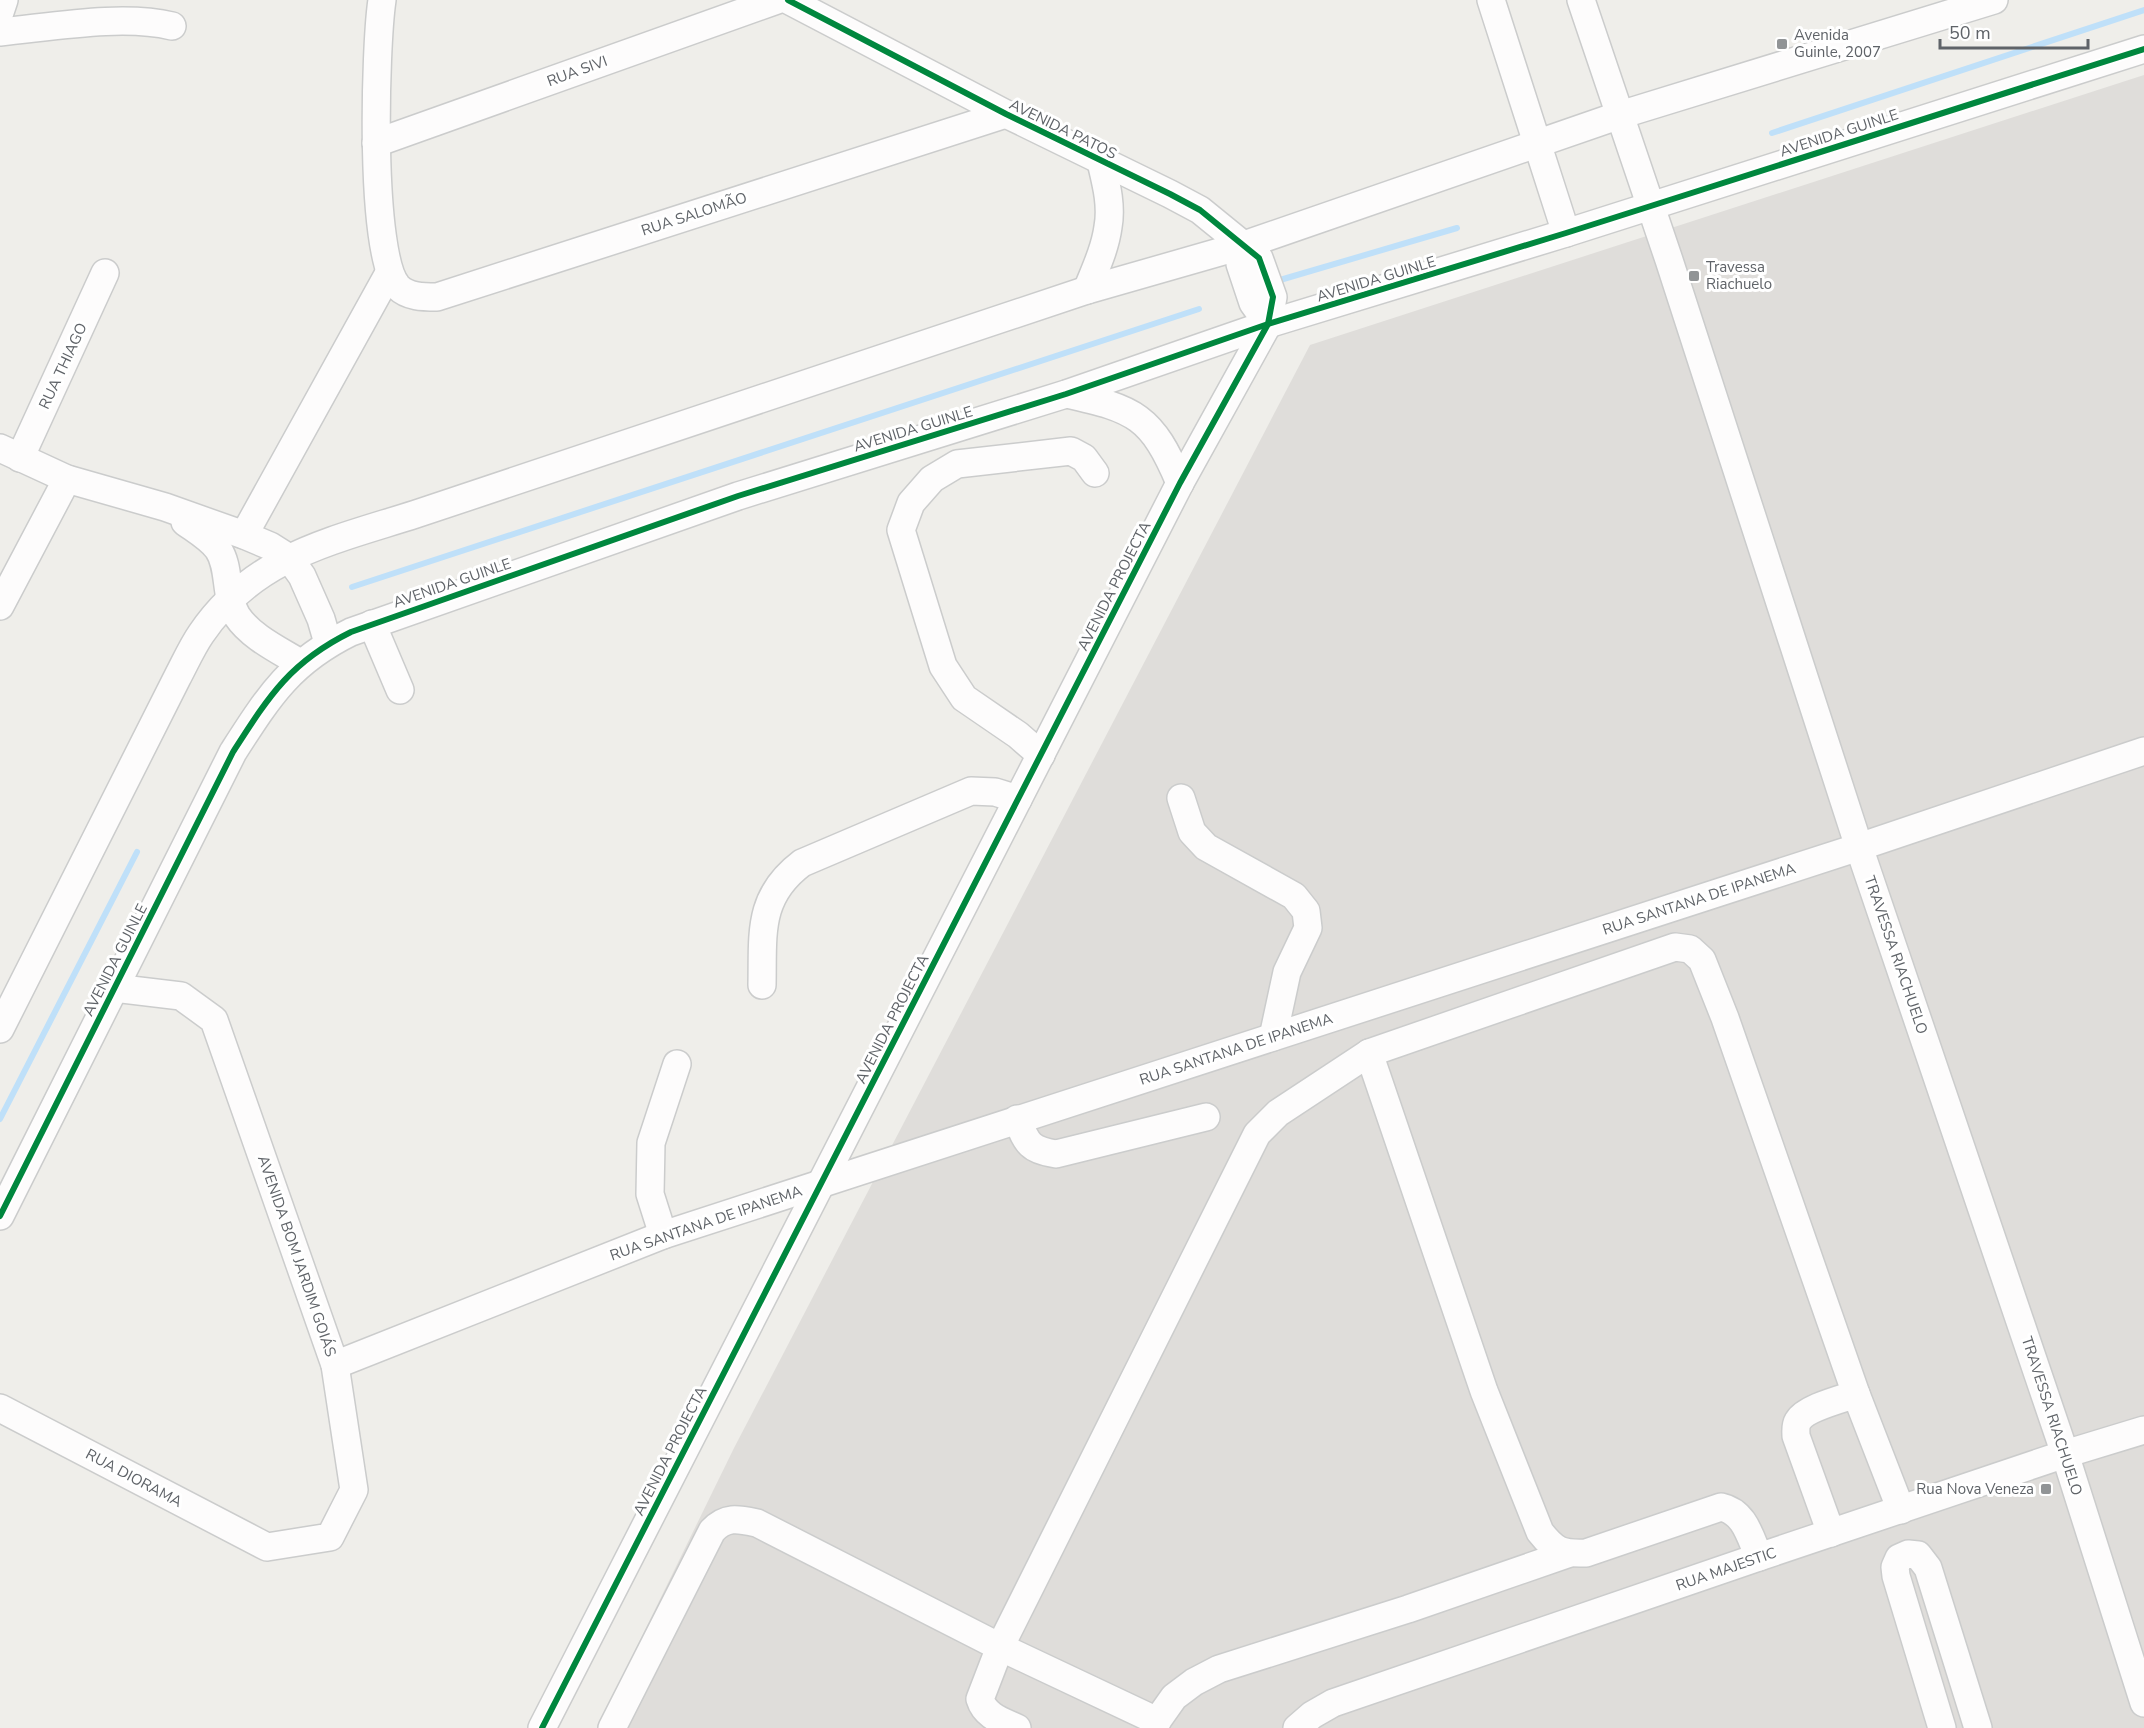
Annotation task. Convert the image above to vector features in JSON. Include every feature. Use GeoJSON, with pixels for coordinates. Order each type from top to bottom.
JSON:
{"type":"FeatureCollection","features":[{"type":"Feature","properties":{"kind":"street"},"geometry":{"type":"LineString","coordinates":[[0,12],[4,0]]}},
{"type":"Feature","properties":{"kind":"street"},"geometry":{"type":"LineString","coordinates":[[244,535],[389,273],[382,245],[376,143],[379,22],[382,0]]}},
{"type":"Feature","properties":{"kind":"street","name":"RUA SIVI"},"geometry":{"type":"LineString","coordinates":[[376,143],[777,0]]}},
{"type":"Feature","properties":{"kind":"street","name":"AVENIDA PATOS"},"geometry":{"type":"LineString","coordinates":[[788,0],[1006,114],[1200,210],[1244,245]]}},
{"type":"Feature","properties":{"kind":"street"},"geometry":{"type":"LineString","coordinates":[[1491,0],[1566,233]]}},
{"type":"Feature","properties":{"kind":"street","name":"TRAVESSA RIACHUELO"},"geometry":{"type":"LineString","coordinates":[[1581,0],[1859,847],[2066,1454],[2144,1703]]}},
{"type":"Feature","properties":{"kind":"street"},"geometry":{"type":"LineString","coordinates":[[0,1029],[201,634],[230,599],[262,572],[288,558],[314,546],[439,507],[1087,290],[1244,245],[1537,142],[1994,0]]}},
{"type":"Feature","properties":{"kind":"street"},"geometry":{"type":"LineString","coordinates":[[0,32],[122,21],[155,22],[172,26]]}},
{"type":"Feature","properties":{"kind":"street","name":"AVENIDA GUINLE"},"geometry":{"type":"LineString","coordinates":[[0,1215],[233,752],[264,704],[300,663],[328,643],[372,624],[738,496],[1066,394],[1268,324],[1566,233],[2144,49]]}},
{"type":"Feature","properties":{"kind":"street","name":"RUA SALOMÃO"},"geometry":{"type":"LineString","coordinates":[[389,273],[399,288],[417,297],[437,297],[1006,114]]}},
{"type":"Feature","properties":{"kind":"street"},"geometry":{"type":"LineString","coordinates":[[1087,290],[1100,258],[1108,226],[1108,194],[1101,162]]}},
{"type":"Feature","properties":{"kind":"street"},"geometry":{"type":"LineString","coordinates":[[1244,245],[1240,264],[1253,303],[1268,324]]}},
{"type":"Feature","properties":{"kind":"street","name":"RUA THIAGO"},"geometry":{"type":"LineString","coordinates":[[10,453],[105,273]]}},
{"type":"Feature","properties":{"kind":"street","name":"AVENIDA PROJECTA"},"geometry":{"type":"LineString","coordinates":[[542,1728],[1180,483],[1268,324]]}},
{"type":"Feature","properties":{"kind":"street"},"geometry":{"type":"LineString","coordinates":[[1066,394],[1110,404],[1130,412],[1152,430],[1162,444],[1180,483]]}},
{"type":"Feature","properties":{"kind":"street"},"geometry":{"type":"LineString","coordinates":[[1041,755],[1018,735],[964,698],[943,666],[901,530],[911,503],[932,479],[957,464],[1071,451],[1084,458],[1095,473]]}},
{"type":"Feature","properties":{"kind":"street"},"geometry":{"type":"LineString","coordinates":[[10,453],[67,479],[165,507],[270,546],[288,558],[302,576],[321,619],[328,643]]}},
{"type":"Feature","properties":{"kind":"street"},"geometry":{"type":"LineString","coordinates":[[0,606],[67,479]]}},
{"type":"Feature","properties":{"kind":"street"},"geometry":{"type":"LineString","coordinates":[[165,507],[218,549],[226,570],[230,599],[237,615],[247,627],[300,663]]}},
{"type":"Feature","properties":{"kind":"street"},"geometry":{"type":"LineString","coordinates":[[372,624],[400,690]]}},
{"type":"Feature","properties":{"kind":"street","name":"RUA SANTANA DE IPANEMA"},"geometry":{"type":"LineString","coordinates":[[335,1365],[663,1235],[1859,847],[2144,751]]}},
{"type":"Feature","properties":{"kind":"street"},"geometry":{"type":"LineString","coordinates":[[762,986],[763,924],[774,894],[788,874],[802,863],[971,791],[995,792],[1018,799]]}},
{"type":"Feature","properties":{"kind":"street"},"geometry":{"type":"LineString","coordinates":[[1181,798],[1192,832],[1206,847],[1294,896],[1306,911],[1308,928],[1287,972],[1273,1037]]}},
{"type":"Feature","properties":{"kind":"street"},"geometry":{"type":"LineString","coordinates":[[1017,1728],[992,1716],[983,1708],[980,1699],[1000,1647],[1257,1134],[1278,1113],[1369,1053],[1675,947],[1690,949],[1702,960],[1725,1018],[1856,1394],[1908,1554]]}},
{"type":"Feature","properties":{"kind":"street","name":"AVENIDA BOM JARDIM GOIÁS"},"geometry":{"type":"LineString","coordinates":[[114,988],[181,996],[214,1020],[335,1365],[354,1490],[330,1537],[267,1547]]}},
{"type":"Feature","properties":{"kind":"street"},"geometry":{"type":"LineString","coordinates":[[1369,1053],[1484,1391],[1518,1478],[1540,1532],[1552,1547],[1567,1554]]}},
{"type":"Feature","properties":{"kind":"street"},"geometry":{"type":"LineString","coordinates":[[663,1235],[650,1194],[651,1143],[677,1064]]}},
{"type":"Feature","properties":{"kind":"street"},"geometry":{"type":"LineString","coordinates":[[1017,1119],[1028,1143],[1040,1152],[1056,1154],[1206,1117]]}},
{"type":"Feature","properties":{"kind":"street"},"geometry":{"type":"LineString","coordinates":[[1831,1533],[1796,1436],[1796,1426],[1799,1419],[1808,1412],[1856,1394]]}},
{"type":"Feature","properties":{"kind":"street","name":"RUA DIORAMA"},"geometry":{"type":"LineString","coordinates":[[0,1408],[267,1547]]}},
{"type":"Feature","properties":{"kind":"street","name":"RUA MAJESTIC"},"geometry":{"type":"LineString","coordinates":[[1304,1721],[1333,1703],[1759,1557],[2144,1430]]}},
{"type":"Feature","properties":{"kind":"street"},"geometry":{"type":"LineString","coordinates":[[612,1728],[712,1531],[721,1522],[737,1519],[758,1523],[1156,1725],[1174,1697],[1194,1682],[1219,1669],[1408,1609],[1567,1554],[1586,1553],[1721,1507],[1731,1509],[1741,1517],[1759,1557]]}},
{"type":"Feature","properties":{"kind":"street"},"geometry":{"type":"LineString","coordinates":[[1942,1728],[1896,1576],[1895,1567],[1899,1558],[1908,1554],[1918,1556],[1928,1568],[1978,1728]]}},
{"type":"Feature","properties":{"kind":"shaded area"},"geometry":{"type":"Polygon","coordinates":[[[2144,75],[2144,1728],[597,1728],[734,1448],[1310,345],[2144,75]]]}},
{"type":"Feature","properties":{"kind":"waterway"},"geometry":{"type":"LineString","coordinates":[[1772,133],[2144,10]]}},
{"type":"Feature","properties":{"kind":"waterway"},"geometry":{"type":"LineString","coordinates":[[1280,280],[1457,228]]}},
{"type":"Feature","properties":{"kind":"waterway"},"geometry":{"type":"LineString","coordinates":[[352,587],[1199,309]]}},
{"type":"Feature","properties":{"kind":"waterway"},"geometry":{"type":"LineString","coordinates":[[0,1119],[137,852]]}},
{"type":"Feature","properties":{"kind":"cycle path"},"geometry":{"type":"LineString","coordinates":[[542,1728],[1180,483],[1268,324],[1273,297],[1259,258],[1200,210],[1006,114],[788,0]]}},
{"type":"Feature","properties":{"kind":"cycle path"},"geometry":{"type":"LineString","coordinates":[[0,1216],[233,752],[270,697],[283,682],[296,668],[330,643],[351,632],[738,496],[1066,394],[1268,324],[1566,233],[2144,49]]}},
{"type":"Feature","properties":{"kind":"place","name":"Avenida Guinle, 2007"},"geometry":{"type":"Point","coordinates":[1782,44]}},
{"type":"Feature","properties":{"kind":"place","name":"Travessa Riachuelo"},"geometry":{"type":"Point","coordinates":[1694,276]}},
{"type":"Feature","properties":{"kind":"place","name":"Rua Nova Veneza"},"geometry":{"type":"Point","coordinates":[2046,1489]}}]}
